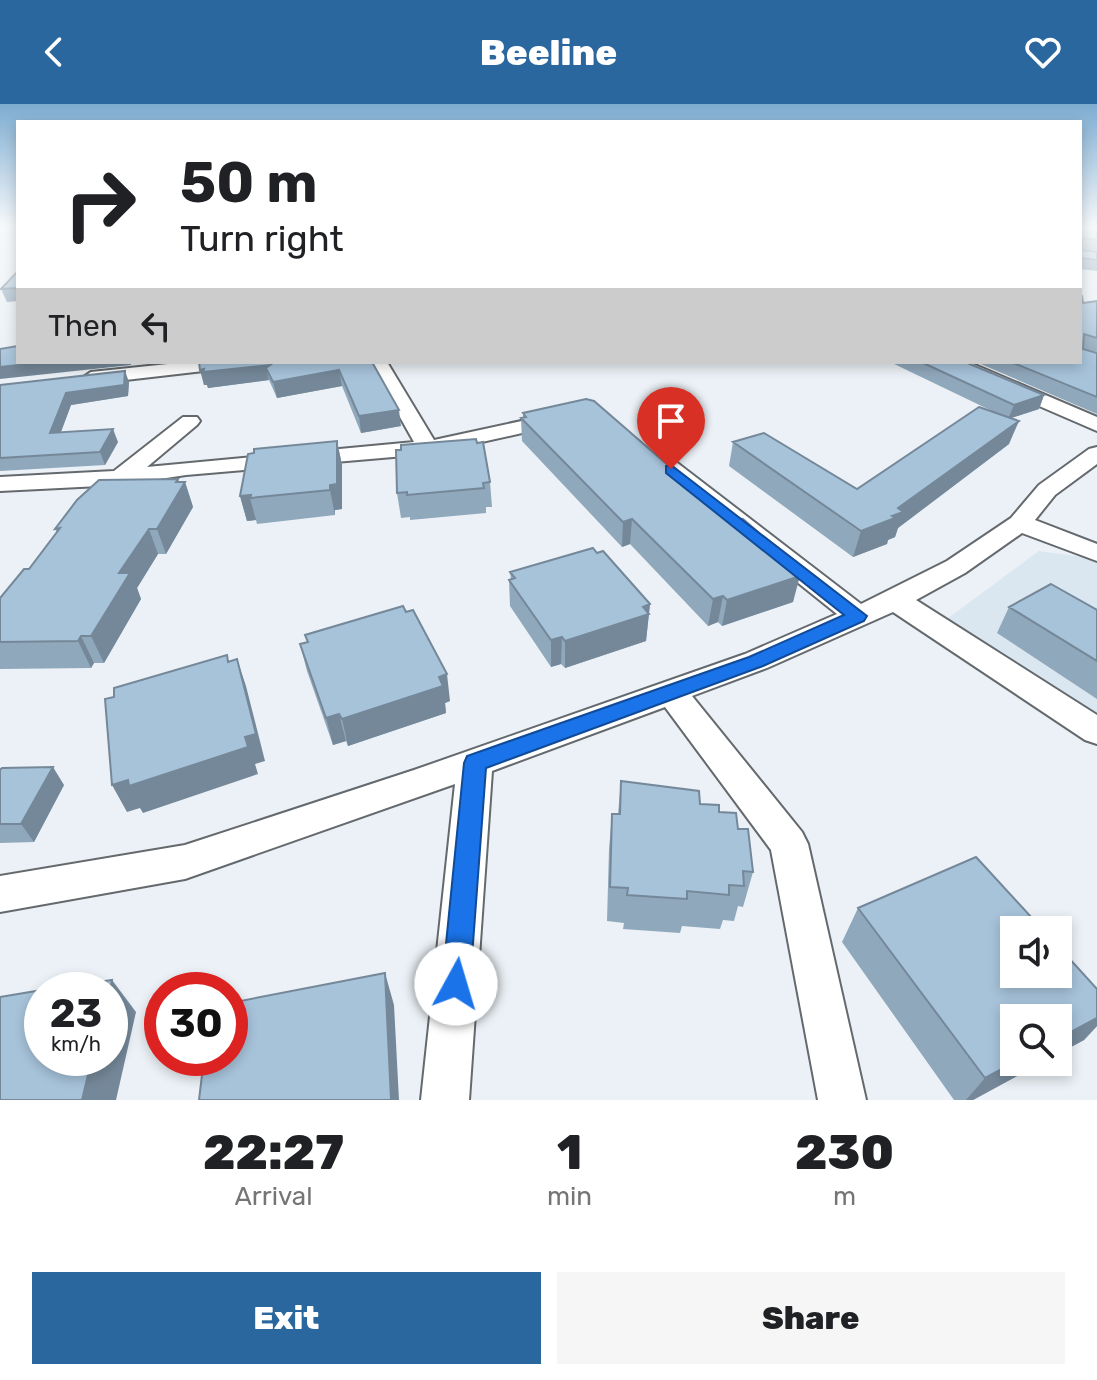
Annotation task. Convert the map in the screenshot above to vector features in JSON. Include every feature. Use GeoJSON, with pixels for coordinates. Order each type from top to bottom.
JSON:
{"type":"FeatureCollection","features":[{"type":"Feature","properties":{"kind":"street"},"geometry":{"type":"LineString","coordinates":[[77,380],[220,364]]}},
{"type":"Feature","properties":{"kind":"street"},"geometry":{"type":"LineString","coordinates":[[379,364],[428,447]]}},
{"type":"Feature","properties":{"kind":"street"},"geometry":{"type":"LineString","coordinates":[[958,364],[1097,425]]}},
{"type":"Feature","properties":{"kind":"street"},"geometry":{"type":"LineString","coordinates":[[0,484],[119,478],[186,468],[428,447],[462,442],[587,412]]}},
{"type":"Feature","properties":{"kind":"street"},"geometry":{"type":"LineString","coordinates":[[87,508],[190,421]]}},
{"type":"Feature","properties":{"kind":"street"},"geometry":{"type":"LineString","coordinates":[[638,443],[858,616]]}},
{"type":"Feature","properties":{"kind":"street"},"geometry":{"type":"LineString","coordinates":[[0,894],[185,862],[475,763],[756,661],[895,600],[956,567],[1020,523],[1047,490],[1097,454]]}},
{"type":"Feature","properties":{"kind":"street"},"geometry":{"type":"LineString","coordinates":[[1020,523],[1097,553]]}},
{"type":"Feature","properties":{"kind":"street"},"geometry":{"type":"LineString","coordinates":[[895,600],[1097,731]]}},
{"type":"Feature","properties":{"kind":"street"},"geometry":{"type":"LineString","coordinates":[[671,692],[789,844],[842,1100]]}},
{"type":"Feature","properties":{"kind":"street"},"geometry":{"type":"LineString","coordinates":[[445,1100],[475,763]]}},
{"type":"Feature","properties":{"kind":"shaded area"},"geometry":{"type":"Polygon","coordinates":[[[1039,551],[1097,559],[1097,726],[962,635],[947,619],[1039,551]]]}},
{"type":"Feature","properties":{"kind":"building"},"geometry":{"type":"Polygon","coordinates":[[[16,273],[16,288],[1,289],[16,273]]]}},
{"type":"Feature","properties":{"kind":"building"},"geometry":{"type":"Polygon","coordinates":[[[1082,296],[1083,303],[1097,301],[1097,338],[1084,334],[1083,349],[1097,353],[1097,397],[1016,364],[1082,364],[1082,296]]]}},
{"type":"Feature","properties":{"kind":"building"},"geometry":{"type":"Polygon","coordinates":[[[16,346],[16,364],[28,364],[0,367],[0,349],[16,346]]]}},
{"type":"Feature","properties":{"kind":"building"},"geometry":{"type":"Polygon","coordinates":[[[199,364],[373,364],[399,410],[359,416],[339,370],[273,382],[266,368],[270,365],[200,370],[199,364]]]}},
{"type":"Feature","properties":{"kind":"building"},"geometry":{"type":"Polygon","coordinates":[[[925,364],[970,364],[1044,395],[1014,405],[925,364]]]}},
{"type":"Feature","properties":{"kind":"building"},"geometry":{"type":"Polygon","coordinates":[[[125,371],[124,385],[66,393],[50,433],[113,429],[100,452],[0,458],[0,385],[125,371]]]}},
{"type":"Feature","properties":{"kind":"building"},"geometry":{"type":"Polygon","coordinates":[[[586,399],[594,401],[729,518],[743,519],[799,567],[792,569],[800,576],[727,600],[723,596],[713,599],[632,519],[623,522],[521,418],[526,417],[523,413],[586,399]]]}},
{"type":"Feature","properties":{"kind":"building"},"geometry":{"type":"Polygon","coordinates":[[[979,407],[1019,421],[898,508],[903,512],[892,516],[895,518],[861,531],[733,442],[764,433],[857,489],[979,407]]]}},
{"type":"Feature","properties":{"kind":"building"},"geometry":{"type":"Polygon","coordinates":[[[476,439],[477,443],[483,442],[490,482],[483,483],[484,488],[407,495],[407,492],[397,493],[396,450],[401,450],[401,445],[476,439]]]}},
{"type":"Feature","properties":{"kind":"building"},"geometry":{"type":"Polygon","coordinates":[[[337,441],[337,484],[330,485],[330,490],[250,498],[251,495],[240,496],[248,454],[254,453],[254,449],[337,441]]]}},
{"type":"Feature","properties":{"kind":"building"},"geometry":{"type":"Polygon","coordinates":[[[178,479],[176,482],[185,482],[157,529],[149,529],[119,573],[130,573],[91,636],[81,636],[78,641],[0,642],[0,598],[24,569],[29,569],[77,500],[99,480],[178,479]]]}},
{"type":"Feature","properties":{"kind":"building"},"geometry":{"type":"Polygon","coordinates":[[[593,548],[597,553],[603,551],[650,604],[643,607],[649,614],[565,641],[562,637],[551,640],[509,580],[515,578],[510,572],[593,548]]]}},
{"type":"Feature","properties":{"kind":"building"},"geometry":{"type":"Polygon","coordinates":[[[1051,584],[1097,610],[1097,661],[1009,607],[1051,584]]]}},
{"type":"Feature","properties":{"kind":"building"},"geometry":{"type":"Polygon","coordinates":[[[403,606],[406,612],[413,610],[447,674],[439,677],[443,686],[342,719],[339,714],[326,718],[300,644],[308,642],[305,635],[403,606]]]}},
{"type":"Feature","properties":{"kind":"building"},"geometry":{"type":"Polygon","coordinates":[[[227,655],[228,662],[237,659],[256,734],[245,737],[248,747],[129,786],[128,780],[112,785],[105,699],[114,697],[114,688],[227,655]]]}},
{"type":"Feature","properties":{"kind":"building"},"geometry":{"type":"Polygon","coordinates":[[[53,767],[21,824],[0,824],[0,770],[53,767]]]}},
{"type":"Feature","properties":{"kind":"building"},"geometry":{"type":"Polygon","coordinates":[[[621,781],[699,791],[700,804],[719,805],[719,812],[736,813],[738,829],[748,829],[753,872],[743,871],[744,886],[729,885],[729,895],[687,891],[687,899],[627,895],[628,888],[610,887],[612,814],[620,814],[621,781]]]}},
{"type":"Feature","properties":{"kind":"building"},"geometry":{"type":"Polygon","coordinates":[[[976,857],[1030,916],[1000,916],[1000,988],[1072,988],[1072,961],[1097,989],[1097,1018],[1072,1031],[1072,1004],[1000,1004],[1000,1070],[985,1078],[858,908],[976,857]]]}},
{"type":"Feature","properties":{"kind":"building"},"geometry":{"type":"Polygon","coordinates":[[[385,973],[391,1100],[199,1100],[202,1076],[248,1076],[248,1000],[385,973]]]}},
{"type":"Feature","properties":{"kind":"building"},"geometry":{"type":"Polygon","coordinates":[[[24,993],[24,1076],[88,1076],[82,1100],[0,1100],[0,997],[24,993]]]}},
{"type":"Feature","properties":{"kind":"route"},"geometry":{"type":"LineString","coordinates":[[456,984],[475,763],[756,661],[858,616],[671,469]]}}]}
